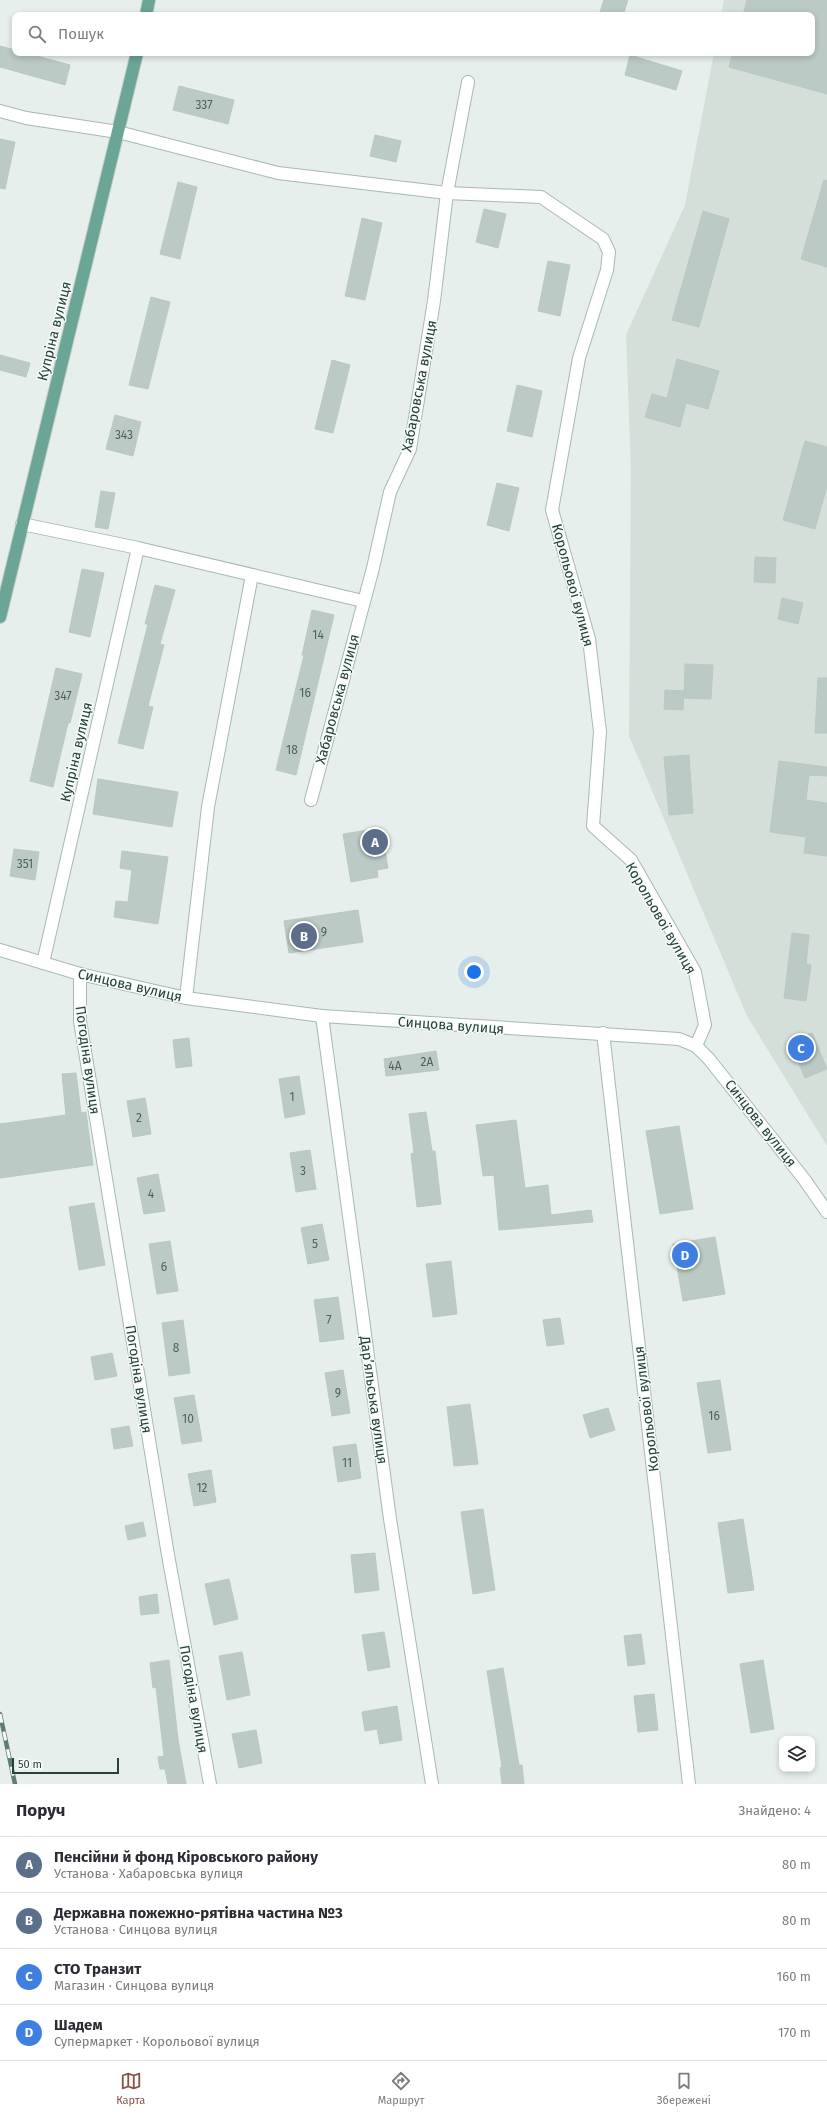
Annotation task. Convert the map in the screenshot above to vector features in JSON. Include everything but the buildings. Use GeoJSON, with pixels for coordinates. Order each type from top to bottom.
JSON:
{"type":"FeatureCollection","features":[{"type":"Feature","properties":{"kind":"main road"},"geometry":{"type":"LineString","coordinates":[[147,12],[149,0]]}},
{"type":"Feature","properties":{"kind":"main road","name":"Купріна вулиця"},"geometry":{"type":"LineString","coordinates":[[0,616],[136,56]]}},
{"type":"Feature","properties":{"kind":"street","name":"Хабаровська вулиця"},"geometry":{"type":"LineString","coordinates":[[311,800],[390,492],[410,449],[434,301],[447,193],[468,82]]}},
{"type":"Feature","properties":{"kind":"street"},"geometry":{"type":"LineString","coordinates":[[0,111],[26,118],[118,132],[278,173],[447,193]]}},
{"type":"Feature","properties":{"kind":"street","name":"Корольової вулиця"},"geometry":{"type":"LineString","coordinates":[[447,193],[541,197],[603,239],[609,252],[607,270],[579,358],[552,510],[589,638],[600,732],[593,826],[631,860],[695,972],[706,1025],[696,1046]]}},
{"type":"Feature","properties":{"kind":"street"},"geometry":{"type":"LineString","coordinates":[[22,524],[138,548],[363,601]]}},
{"type":"Feature","properties":{"kind":"street","name":"Купріна вулиця"},"geometry":{"type":"LineString","coordinates":[[43,963],[138,548]]}},
{"type":"Feature","properties":{"kind":"street"},"geometry":{"type":"LineString","coordinates":[[186,998],[208,807],[252,575]]}},
{"type":"Feature","properties":{"kind":"street","name":"Синцова вулиця"},"geometry":{"type":"LineString","coordinates":[[0,950],[80,974],[186,998],[322,1016],[679,1039],[696,1046],[735,1091],[804,1179],[827,1212]]}},
{"type":"Feature","properties":{"kind":"street","name":"Погодіна вулиця"},"geometry":{"type":"LineString","coordinates":[[80,974],[80,1021],[168,1555],[210,1784]]}},
{"type":"Feature","properties":{"kind":"street","name":"Дар’яльська вулиця"},"geometry":{"type":"LineString","coordinates":[[322,1016],[390,1520],[432,1784]]}},
{"type":"Feature","properties":{"kind":"street","name":"Корольової вулиця"},"geometry":{"type":"LineString","coordinates":[[603,1033],[689,1784]]}},
{"type":"Feature","properties":{"kind":"shaded area"},"geometry":{"type":"Polygon","coordinates":[[[724,0],[827,0],[827,1146],[747,1016],[629,736],[631,471],[626,335],[685,205],[713,56],[815,56],[815,12],[722,12],[724,0]]]}},
{"type":"Feature","properties":{"kind":"railway"},"geometry":{"type":"LineString","coordinates":[[0,1714],[15,1784]]}},
{"type":"Feature","properties":{"kind":"place","name":"Пенсійни й фонд Кіровського району"},"geometry":{"type":"Point","coordinates":[375,842]}},
{"type":"Feature","properties":{"kind":"place","name":"Державна пожежно-рятівна частина №3"},"geometry":{"type":"Point","coordinates":[304,936]}},
{"type":"Feature","properties":{"kind":"place","name":"СТО Транзит"},"geometry":{"type":"Point","coordinates":[801,1048]}},
{"type":"Feature","properties":{"kind":"place","name":"Шадем"},"geometry":{"type":"Point","coordinates":[685,1255]}}]}
